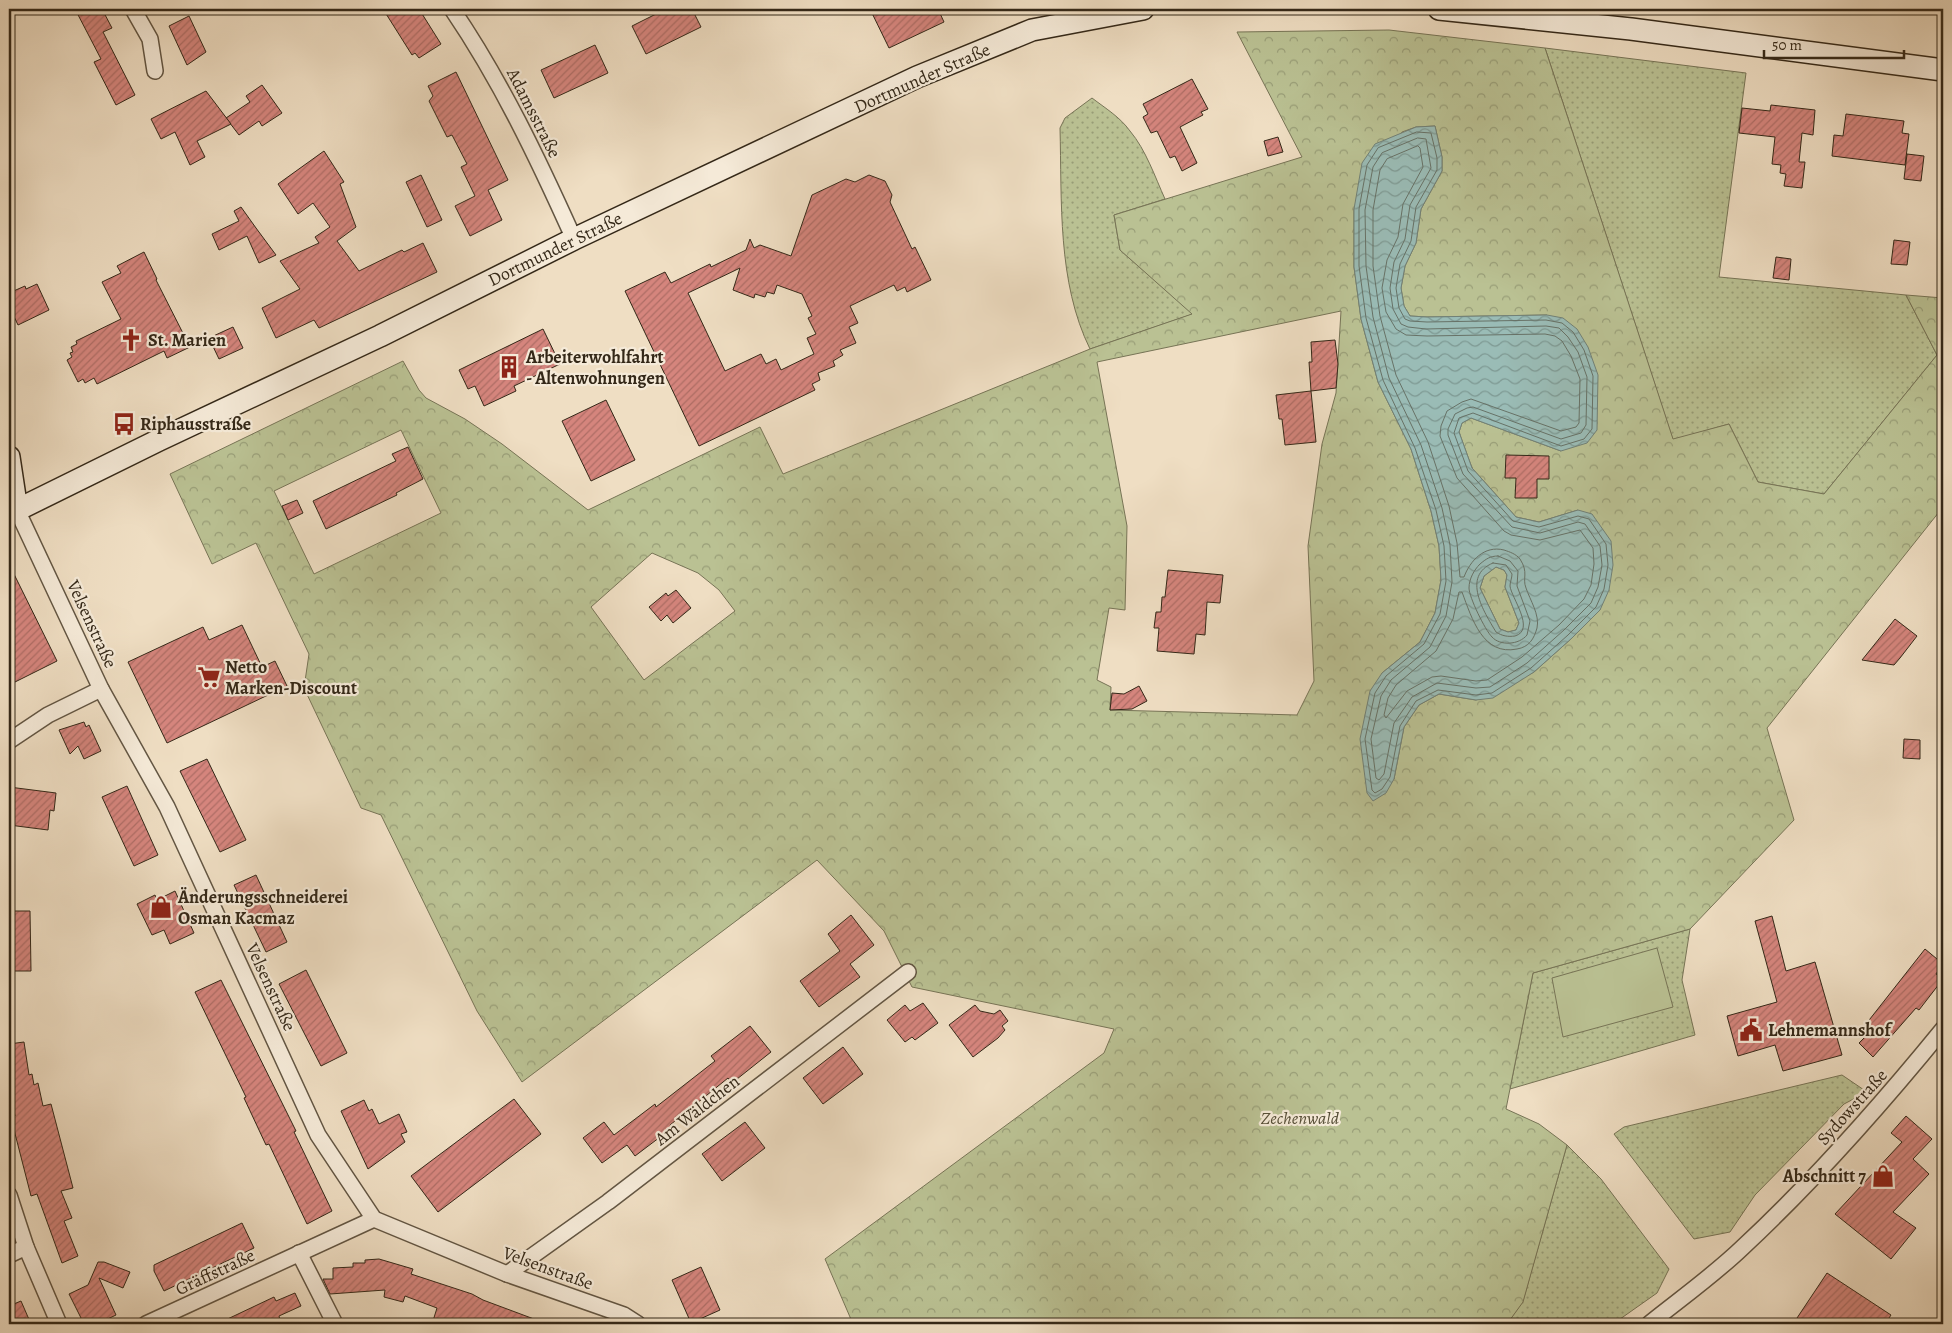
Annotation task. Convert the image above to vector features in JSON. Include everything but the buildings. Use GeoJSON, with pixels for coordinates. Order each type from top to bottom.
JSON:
{"type":"FeatureCollection","features":[{"type":"Feature","properties":{"kind":"main road","name":"Dortmunder Straße"},"geometry":{"type":"LineString","coordinates":[[12,508],[159,440],[396,327],[574,239],[918,77],[1032,30],[1112,11],[1143,9]]}},
{"type":"Feature","properties":{"kind":"main road"},"geometry":{"type":"LineString","coordinates":[[1439,9],[1631,29],[1943,70]]}},
{"type":"Feature","properties":{"kind":"main road"},"geometry":{"type":"LineString","coordinates":[[9,457],[12,508]]}},
{"type":"Feature","properties":{"kind":"street"},"geometry":{"type":"LineString","coordinates":[[133,9],[150,39],[155,70]]}},
{"type":"Feature","properties":{"kind":"street","name":"Adamsstraße"},"geometry":{"type":"LineString","coordinates":[[452,9],[476,44],[525,133],[574,239]]}},
{"type":"Feature","properties":{"kind":"street","name":"Velsenstraße"},"geometry":{"type":"LineString","coordinates":[[12,508],[101,689],[168,807],[318,1135],[374,1219],[507,1274],[624,1314],[638,1324]]}},
{"type":"Feature","properties":{"kind":"street"},"geometry":{"type":"LineString","coordinates":[[9,741],[48,715],[101,689]]}},
{"type":"Feature","properties":{"kind":"street","name":"Am Wäldchen"},"geometry":{"type":"LineString","coordinates":[[507,1274],[608,1202],[908,972]]}},
{"type":"Feature","properties":{"kind":"street","name":"Sydowstraße"},"geometry":{"type":"LineString","coordinates":[[1649,1324],[1742,1248],[1816,1175],[1890,1093],[1943,1029]]}},
{"type":"Feature","properties":{"kind":"street"},"geometry":{"type":"LineString","coordinates":[[9,1195],[26,1246],[59,1324]]}},
{"type":"Feature","properties":{"kind":"street","name":"Gräffstraße"},"geometry":{"type":"LineString","coordinates":[[146,1324],[374,1219]]}},
{"type":"Feature","properties":{"kind":"street"},"geometry":{"type":"LineString","coordinates":[[9,1255],[26,1246]]}},
{"type":"Feature","properties":{"kind":"street"},"geometry":{"type":"LineString","coordinates":[[300,1253],[335,1324]]}},
{"type":"Feature","properties":{"kind":"green space","name":"Zechenwald"},"geometry":{"type":"Polygon","coordinates":[[[1389,30],[1545,48],[1673,439],[1729,424],[1758,482],[1824,494],[1937,355],[1906,295],[1943,298],[1943,507],[1767,728],[1794,820],[1690,929],[1533,973],[1506,1109],[1539,1124],[1567,1145],[1523,1302],[1507,1324],[853,1324],[825,1259],[1104,1053],[1114,1029],[912,987],[884,931],[817,860],[522,1082],[477,1011],[381,815],[361,808],[304,688],[309,654],[256,543],[212,564],[170,474],[403,361],[419,390],[426,398],[465,419],[502,444],[588,510],[760,427],[783,474],[1090,349],[1192,314],[1120,250],[1114,215],[1302,157],[1237,32],[1389,30]],[[1435,126],[1416,127],[1402,132],[1354,209],[1354,267],[1361,319],[1378,382],[1411,449],[1431,511],[1439,546],[1441,580],[1435,613],[1420,642],[1382,673],[1394,779],[1404,727],[1419,705],[1439,694],[1476,700],[1534,672],[1600,610],[1578,510],[1539,522],[1516,517],[1472,468],[1459,432],[1462,423],[1471,418],[1561,451],[1547,315],[1410,316],[1404,306],[1401,288],[1405,266],[1416,243],[1421,209],[1442,171],[1442,157],[1435,126]],[[1341,311],[1097,362],[1127,526],[1125,610],[1109,608],[1097,680],[1111,687],[1110,710],[1297,715],[1314,681],[1308,546],[1322,444],[1336,393],[1341,311]],[[401,430],[274,491],[314,574],[441,513],[401,430]],[[652,553],[591,607],[644,680],[735,611],[719,590],[698,573],[652,553]]]}},
{"type":"Feature","properties":{"kind":"green space"},"geometry":{"type":"Polygon","coordinates":[[[1545,48],[1746,73],[1719,277],[1906,295],[1937,355],[1824,494],[1758,482],[1729,424],[1673,440],[1545,48]]]}},
{"type":"Feature","properties":{"kind":"green space"},"geometry":{"type":"Polygon","coordinates":[[[1092,98],[1122,121],[1136,138],[1165,199],[1114,215],[1120,250],[1193,314],[1090,349],[1079,323],[1072,296],[1063,241],[1060,128],[1065,118],[1092,98]]]}},
{"type":"Feature","properties":{"kind":"green space"},"geometry":{"type":"Polygon","coordinates":[[[1496,567],[1504,570],[1507,575],[1505,587],[1519,623],[1516,630],[1508,632],[1500,629],[1480,588],[1484,576],[1496,567]]]}},
{"type":"Feature","properties":{"kind":"green space"},"geometry":{"type":"Polygon","coordinates":[[[1690,929],[1682,980],[1695,1035],[1510,1089],[1533,973],[1690,929]]]}},
{"type":"Feature","properties":{"kind":"green space"},"geometry":{"type":"Polygon","coordinates":[[[1657,948],[1673,1007],[1563,1037],[1552,978],[1657,948]]]}},
{"type":"Feature","properties":{"kind":"green space"},"geometry":{"type":"Polygon","coordinates":[[[1842,1075],[1867,1092],[1844,1104],[1755,1195],[1730,1232],[1694,1239],[1614,1134],[1624,1127],[1842,1075]]]}},
{"type":"Feature","properties":{"kind":"green space"},"geometry":{"type":"Polygon","coordinates":[[[1567,1145],[1601,1179],[1669,1269],[1657,1293],[1613,1324],[1507,1324],[1523,1301],[1567,1145]]]}},
{"type":"Feature","properties":{"kind":"water"},"geometry":{"type":"Polygon","coordinates":[[[1435,126],[1442,157],[1442,171],[1421,209],[1416,243],[1405,266],[1401,288],[1404,306],[1410,316],[1547,315],[1563,318],[1577,329],[1588,347],[1598,375],[1597,430],[1587,443],[1561,451],[1471,418],[1462,423],[1459,432],[1472,468],[1516,517],[1539,522],[1578,510],[1592,514],[1611,541],[1613,565],[1609,590],[1600,610],[1534,672],[1493,698],[1476,700],[1439,694],[1419,705],[1404,727],[1394,779],[1386,793],[1373,801],[1367,793],[1360,739],[1370,691],[1382,673],[1420,642],[1435,613],[1441,580],[1439,546],[1431,511],[1411,449],[1378,382],[1361,319],[1354,267],[1354,209],[1362,163],[1375,144],[1416,127],[1435,126]],[[1496,567],[1484,576],[1480,588],[1500,629],[1508,632],[1516,630],[1519,623],[1505,587],[1507,575],[1504,570],[1496,567]]]}},
{"type":"Feature","properties":{"kind":"place","name":"St. Marien"},"geometry":{"type":"Point","coordinates":[131,340]}},
{"type":"Feature","properties":{"kind":"place","name":"Arbeiterwohlfahrt - Altenwohnungen"},"geometry":{"type":"Point","coordinates":[509,367]}},
{"type":"Feature","properties":{"kind":"place","name":"Riphausstraße"},"geometry":{"type":"Point","coordinates":[124,424]}},
{"type":"Feature","properties":{"kind":"place","name":"Netto Marken-Discount"},"geometry":{"type":"Point","coordinates":[209,677]}},
{"type":"Feature","properties":{"kind":"place","name":"Änderungsschneiderei Osman Kacmaz"},"geometry":{"type":"Point","coordinates":[161,907]}},
{"type":"Feature","properties":{"kind":"place","name":"Lehnemannshof"},"geometry":{"type":"Point","coordinates":[1751,1030]}},
{"type":"Feature","properties":{"kind":"place","name":"Abschnitt 7"},"geometry":{"type":"Point","coordinates":[1883,1176]}}]}
